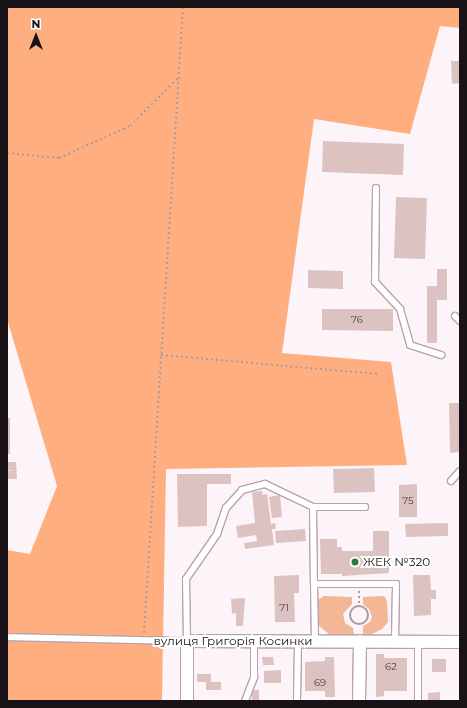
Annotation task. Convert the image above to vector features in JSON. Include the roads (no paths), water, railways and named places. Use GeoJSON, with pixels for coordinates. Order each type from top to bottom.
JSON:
{"type":"FeatureCollection","features":[{"type":"Feature","properties":{"kind":"street","name":"вулиця Григорія Косинки"},"geometry":{"type":"LineString","coordinates":[[187,641],[460,642]]}},
{"type":"Feature","properties":{"kind":"street"},"geometry":{"type":"LineString","coordinates":[[187,641],[187,701]]}},
{"type":"Feature","properties":{"kind":"street"},"geometry":{"type":"LineString","coordinates":[[359,701],[360,641]]}},
{"type":"Feature","properties":{"kind":"lane"},"geometry":{"type":"LineString","coordinates":[[376,188],[375,282],[400,309],[410,344],[440,355]]}},
{"type":"Feature","properties":{"kind":"lane"},"geometry":{"type":"LineString","coordinates":[[451,481],[460,471]]}},
{"type":"Feature","properties":{"kind":"lane"},"geometry":{"type":"LineString","coordinates":[[187,641],[186,579],[217,534],[226,508],[242,490],[265,484],[313,507],[365,507]]}},
{"type":"Feature","properties":{"kind":"lane"},"geometry":{"type":"LineString","coordinates":[[313,507],[315,641]]}},
{"type":"Feature","properties":{"kind":"lane"},"geometry":{"type":"LineString","coordinates":[[314,584],[396,584],[396,641]]}},
{"type":"Feature","properties":{"kind":"lane","name":"вулиця Григорія Косинки"},"geometry":{"type":"LineString","coordinates":[[7,637],[187,641]]}},
{"type":"Feature","properties":{"kind":"lane"},"geometry":{"type":"LineString","coordinates":[[245,701],[254,677],[254,641]]}},
{"type":"Feature","properties":{"kind":"lane"},"geometry":{"type":"LineString","coordinates":[[297,701],[298,641]]}},
{"type":"Feature","properties":{"kind":"lane"},"geometry":{"type":"LineString","coordinates":[[418,641],[418,701]]}},
{"type":"Feature","properties":{"kind":"place","name":"ЖЕК №320"},"geometry":{"type":"Point","coordinates":[355,562]}}]}
